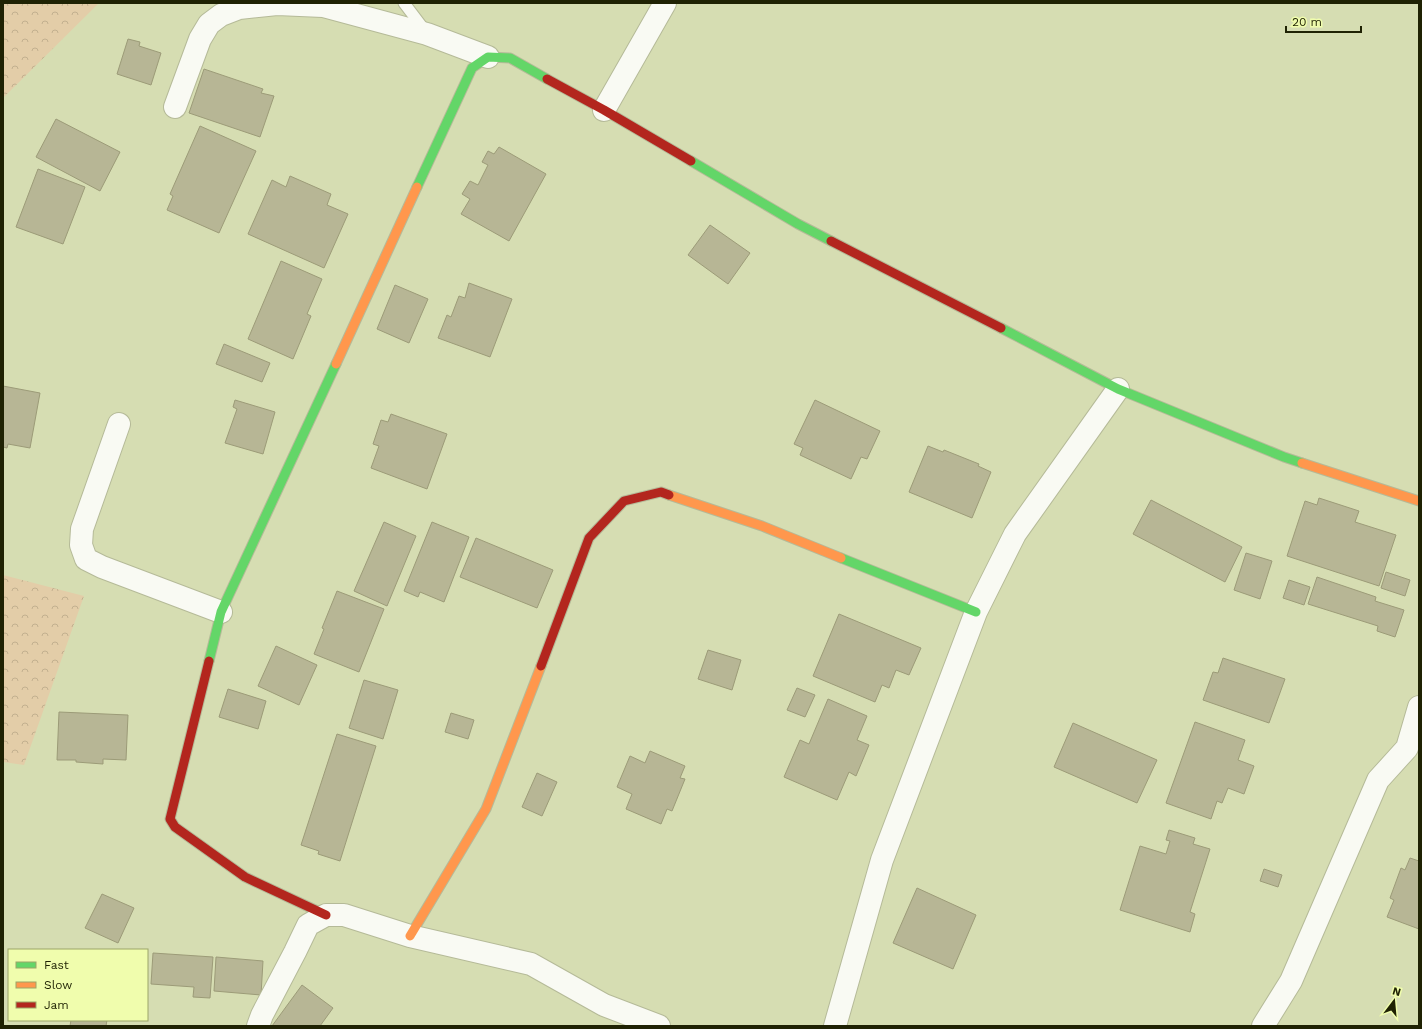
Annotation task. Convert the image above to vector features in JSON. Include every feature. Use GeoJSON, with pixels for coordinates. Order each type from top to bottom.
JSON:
{"type":"FeatureCollection","features":[{"type":"Feature","properties":{"kind":"street"},"geometry":{"type":"LineString","coordinates":[[604,110],[665,3]]}},
{"type":"Feature","properties":{"kind":"street"},"geometry":{"type":"LineString","coordinates":[[175,107],[200,39],[209,24],[222,15],[239,8],[277,4],[323,6],[427,34],[488,57],[510,58],[604,110],[798,224],[1118,389],[1284,457],[1419,501]]}},
{"type":"Feature","properties":{"kind":"street"},"geometry":{"type":"LineString","coordinates":[[488,57],[472,68],[221,612],[170,819],[175,827],[245,877],[326,915],[344,915],[410,936],[531,964],[604,1005],[659,1026]]}},
{"type":"Feature","properties":{"kind":"street"},"geometry":{"type":"LineString","coordinates":[[835,1026],[882,860],[976,612],[1015,534],[1118,389]]}},
{"type":"Feature","properties":{"kind":"street"},"geometry":{"type":"LineString","coordinates":[[119,424],[82,530],[81,545],[86,559],[102,567],[221,612]]}},
{"type":"Feature","properties":{"kind":"street"},"geometry":{"type":"LineString","coordinates":[[410,936],[486,809],[589,538],[624,501],[661,492],[762,526],[976,612]]}},
{"type":"Feature","properties":{"kind":"street"},"geometry":{"type":"LineString","coordinates":[[1263,1026],[1291,981],[1378,780],[1407,748],[1419,707]]}},
{"type":"Feature","properties":{"kind":"street"},"geometry":{"type":"LineString","coordinates":[[258,1026],[262,1015],[308,924],[326,915]]}},
{"type":"Feature","properties":{"kind":"lane"},"geometry":{"type":"LineString","coordinates":[[404,3],[427,34]]}},
{"type":"Feature","properties":{"kind":"green space"},"geometry":{"type":"Polygon","coordinates":[[[3,3],[99,3],[3,98],[3,3]]]}},
{"type":"Feature","properties":{"kind":"green space"},"geometry":{"type":"Polygon","coordinates":[[[3,575],[84,596],[24,765],[3,762],[3,575]]]}},
{"type":"Feature","properties":{"kind":"building"},"geometry":{"type":"Polygon","coordinates":[[[128,39],[140,42],[139,46],[161,53],[151,85],[117,74],[128,39]]]}},
{"type":"Feature","properties":{"kind":"building"},"geometry":{"type":"Polygon","coordinates":[[[204,69],[263,89],[261,93],[274,96],[260,137],[189,113],[204,69]]]}},
{"type":"Feature","properties":{"kind":"building"},"geometry":{"type":"Polygon","coordinates":[[[56,119],[120,152],[100,191],[36,157],[56,119]]]}},
{"type":"Feature","properties":{"kind":"building"},"geometry":{"type":"Polygon","coordinates":[[[200,126],[256,151],[219,233],[167,210],[173,196],[170,194],[200,126]]]}},
{"type":"Feature","properties":{"kind":"building"},"geometry":{"type":"Polygon","coordinates":[[[499,147],[546,174],[509,241],[461,214],[470,199],[462,194],[470,181],[478,185],[488,165],[482,162],[488,151],[494,154],[499,147]]]}},
{"type":"Feature","properties":{"kind":"building"},"geometry":{"type":"Polygon","coordinates":[[[38,169],[85,187],[63,244],[16,227],[38,169]]]}},
{"type":"Feature","properties":{"kind":"building"},"geometry":{"type":"Polygon","coordinates":[[[290,176],[331,194],[327,205],[348,214],[324,268],[248,234],[272,180],[286,187],[290,176]]]}},
{"type":"Feature","properties":{"kind":"building"},"geometry":{"type":"Polygon","coordinates":[[[710,225],[750,253],[728,284],[688,255],[710,225]]]}},
{"type":"Feature","properties":{"kind":"building"},"geometry":{"type":"Polygon","coordinates":[[[281,261],[322,279],[307,314],[311,316],[293,359],[248,339],[281,261]]]}},
{"type":"Feature","properties":{"kind":"building"},"geometry":{"type":"Polygon","coordinates":[[[469,283],[512,299],[490,357],[438,338],[447,315],[451,317],[459,296],[465,298],[469,283]]]}},
{"type":"Feature","properties":{"kind":"building"},"geometry":{"type":"Polygon","coordinates":[[[395,285],[428,299],[409,343],[377,329],[395,285]]]}},
{"type":"Feature","properties":{"kind":"building"},"geometry":{"type":"Polygon","coordinates":[[[224,344],[270,363],[262,382],[216,364],[224,344]]]}},
{"type":"Feature","properties":{"kind":"building"},"geometry":{"type":"Polygon","coordinates":[[[3,386],[40,393],[30,448],[8,444],[7,448],[3,447],[3,386]]]}},
{"type":"Feature","properties":{"kind":"building"},"geometry":{"type":"Polygon","coordinates":[[[235,400],[275,412],[263,454],[225,443],[237,409],[233,407],[235,400]]]}},
{"type":"Feature","properties":{"kind":"building"},"geometry":{"type":"Polygon","coordinates":[[[815,400],[880,431],[867,459],[861,457],[851,479],[800,455],[803,448],[794,444],[815,400]]]}},
{"type":"Feature","properties":{"kind":"building"},"geometry":{"type":"Polygon","coordinates":[[[391,414],[447,434],[427,489],[371,468],[379,446],[373,444],[381,420],[388,422],[391,414]]]}},
{"type":"Feature","properties":{"kind":"building"},"geometry":{"type":"Polygon","coordinates":[[[928,446],[943,452],[944,450],[979,464],[978,466],[991,472],[972,518],[909,492],[928,446]]]}},
{"type":"Feature","properties":{"kind":"building"},"geometry":{"type":"Polygon","coordinates":[[[1319,498],[1359,511],[1355,522],[1396,535],[1379,586],[1287,556],[1305,501],[1317,505],[1319,498]]]}},
{"type":"Feature","properties":{"kind":"building"},"geometry":{"type":"Polygon","coordinates":[[[1151,500],[1242,547],[1225,582],[1133,534],[1151,500]]]}},
{"type":"Feature","properties":{"kind":"building"},"geometry":{"type":"Polygon","coordinates":[[[384,522],[416,536],[387,606],[354,591],[384,522]]]}},
{"type":"Feature","properties":{"kind":"building"},"geometry":{"type":"Polygon","coordinates":[[[432,522],[469,537],[444,602],[420,592],[418,597],[404,591],[432,522]]]}},
{"type":"Feature","properties":{"kind":"building"},"geometry":{"type":"Polygon","coordinates":[[[476,538],[553,570],[537,608],[460,577],[476,538]]]}},
{"type":"Feature","properties":{"kind":"building"},"geometry":{"type":"Polygon","coordinates":[[[1246,553],[1272,561],[1260,599],[1234,590],[1246,553]]]}},
{"type":"Feature","properties":{"kind":"building"},"geometry":{"type":"Polygon","coordinates":[[[1386,572],[1410,580],[1405,596],[1381,588],[1386,572]]]}},
{"type":"Feature","properties":{"kind":"building"},"geometry":{"type":"Polygon","coordinates":[[[1317,577],[1376,597],[1375,601],[1404,610],[1395,637],[1377,631],[1378,626],[1308,604],[1317,577]]]}},
{"type":"Feature","properties":{"kind":"building"},"geometry":{"type":"Polygon","coordinates":[[[1289,580],[1310,587],[1304,605],[1283,598],[1289,580]]]}},
{"type":"Feature","properties":{"kind":"building"},"geometry":{"type":"Polygon","coordinates":[[[337,591],[384,609],[359,672],[314,654],[324,629],[322,628],[337,591]]]}},
{"type":"Feature","properties":{"kind":"building"},"geometry":{"type":"Polygon","coordinates":[[[839,614],[921,648],[909,675],[896,670],[889,688],[882,685],[875,702],[813,676],[839,614]]]}},
{"type":"Feature","properties":{"kind":"building"},"geometry":{"type":"Polygon","coordinates":[[[276,646],[317,665],[299,705],[258,686],[276,646]]]}},
{"type":"Feature","properties":{"kind":"building"},"geometry":{"type":"Polygon","coordinates":[[[708,650],[741,660],[732,690],[698,679],[708,650]]]}},
{"type":"Feature","properties":{"kind":"building"},"geometry":{"type":"Polygon","coordinates":[[[1223,658],[1285,679],[1269,723],[1203,700],[1213,672],[1218,673],[1223,658]]]}},
{"type":"Feature","properties":{"kind":"building"},"geometry":{"type":"Polygon","coordinates":[[[364,680],[398,690],[383,739],[349,728],[364,680]]]}},
{"type":"Feature","properties":{"kind":"building"},"geometry":{"type":"Polygon","coordinates":[[[797,688],[815,695],[805,717],[787,710],[797,688]]]}},
{"type":"Feature","properties":{"kind":"building"},"geometry":{"type":"Polygon","coordinates":[[[228,689],[266,701],[258,729],[219,717],[228,689]]]}},
{"type":"Feature","properties":{"kind":"building"},"geometry":{"type":"Polygon","coordinates":[[[828,699],[867,716],[857,740],[869,745],[856,776],[849,772],[837,800],[784,777],[800,740],[809,744],[828,699]]]}},
{"type":"Feature","properties":{"kind":"building"},"geometry":{"type":"Polygon","coordinates":[[[59,712],[128,715],[126,760],[103,759],[103,764],[76,762],[76,760],[57,760],[59,712]]]}},
{"type":"Feature","properties":{"kind":"building"},"geometry":{"type":"Polygon","coordinates":[[[451,713],[474,720],[468,739],[445,732],[451,713]]]}},
{"type":"Feature","properties":{"kind":"building"},"geometry":{"type":"Polygon","coordinates":[[[1195,722],[1245,740],[1238,760],[1254,766],[1244,794],[1228,788],[1222,803],[1217,801],[1211,819],[1166,803],[1195,722]]]}},
{"type":"Feature","properties":{"kind":"building"},"geometry":{"type":"Polygon","coordinates":[[[1073,723],[1157,760],[1137,803],[1054,767],[1073,723]]]}},
{"type":"Feature","properties":{"kind":"building"},"geometry":{"type":"Polygon","coordinates":[[[337,734],[376,746],[340,861],[318,854],[319,851],[301,845],[337,734]]]}},
{"type":"Feature","properties":{"kind":"building"},"geometry":{"type":"Polygon","coordinates":[[[650,751],[685,766],[680,778],[685,779],[672,811],[667,809],[661,824],[626,809],[632,794],[617,787],[630,756],[645,763],[650,751]]]}},
{"type":"Feature","properties":{"kind":"building"},"geometry":{"type":"Polygon","coordinates":[[[537,773],[557,782],[542,816],[522,807],[537,773]]]}},
{"type":"Feature","properties":{"kind":"building"},"geometry":{"type":"Polygon","coordinates":[[[1169,830],[1195,838],[1193,844],[1210,849],[1190,912],[1195,914],[1190,932],[1120,910],[1140,846],[1166,854],[1170,841],[1166,840],[1169,830]]]}},
{"type":"Feature","properties":{"kind":"building"},"geometry":{"type":"Polygon","coordinates":[[[1410,858],[1419,861],[1419,929],[1387,917],[1394,900],[1390,898],[1401,868],[1405,870],[1410,858]]]}},
{"type":"Feature","properties":{"kind":"building"},"geometry":{"type":"Polygon","coordinates":[[[1264,869],[1282,875],[1278,887],[1260,881],[1264,869]]]}},
{"type":"Feature","properties":{"kind":"building"},"geometry":{"type":"Polygon","coordinates":[[[917,888],[976,915],[953,969],[893,943],[917,888]]]}},
{"type":"Feature","properties":{"kind":"building"},"geometry":{"type":"Polygon","coordinates":[[[102,894],[134,908],[118,943],[85,928],[102,894]]]}},
{"type":"Feature","properties":{"kind":"building"},"geometry":{"type":"Polygon","coordinates":[[[153,953],[213,957],[210,998],[193,997],[194,987],[151,984],[153,953]]]}},
{"type":"Feature","properties":{"kind":"building"},"geometry":{"type":"Polygon","coordinates":[[[216,957],[263,961],[261,995],[214,991],[216,957]]]}},
{"type":"Feature","properties":{"kind":"building"},"geometry":{"type":"Polygon","coordinates":[[[302,985],[333,1008],[320,1026],[272,1026],[302,985]]]}},
{"type":"Feature","properties":{"kind":"building"},"geometry":{"type":"Polygon","coordinates":[[[71,1021],[107,1021],[106,1026],[70,1026],[71,1021]]]}},
{"type":"Feature","properties":{"kind":"traffic: fast"},"geometry":{"type":"LineString","coordinates":[[417,187],[472,68],[488,57],[510,58],[547,79]]}},
{"type":"Feature","properties":{"kind":"traffic: fast"},"geometry":{"type":"LineString","coordinates":[[691,161],[798,224],[831,241]]}},
{"type":"Feature","properties":{"kind":"traffic: fast"},"geometry":{"type":"LineString","coordinates":[[1001,328],[1118,389],[1302,463]]}},
{"type":"Feature","properties":{"kind":"traffic: fast"},"geometry":{"type":"LineString","coordinates":[[209,661],[221,612],[336,364]]}},
{"type":"Feature","properties":{"kind":"traffic: fast"},"geometry":{"type":"LineString","coordinates":[[841,558],[976,612]]}},
{"type":"Feature","properties":{"kind":"traffic: slow"},"geometry":{"type":"LineString","coordinates":[[336,364],[417,187]]}},
{"type":"Feature","properties":{"kind":"traffic: slow"},"geometry":{"type":"LineString","coordinates":[[1302,463],[1419,501]]}},
{"type":"Feature","properties":{"kind":"traffic: slow"},"geometry":{"type":"LineString","coordinates":[[669,495],[762,526],[841,558]]}},
{"type":"Feature","properties":{"kind":"traffic: slow"},"geometry":{"type":"LineString","coordinates":[[410,936],[486,809],[541,666]]}},
{"type":"Feature","properties":{"kind":"traffic: jam"},"geometry":{"type":"LineString","coordinates":[[547,79],[604,110],[691,161]]}},
{"type":"Feature","properties":{"kind":"traffic: jam"},"geometry":{"type":"LineString","coordinates":[[831,241],[1001,328]]}},
{"type":"Feature","properties":{"kind":"traffic: jam"},"geometry":{"type":"LineString","coordinates":[[541,666],[589,538],[624,501],[661,492],[669,495]]}},
{"type":"Feature","properties":{"kind":"traffic: jam"},"geometry":{"type":"LineString","coordinates":[[209,661],[170,819],[175,827],[245,877],[326,915]]}}]}
